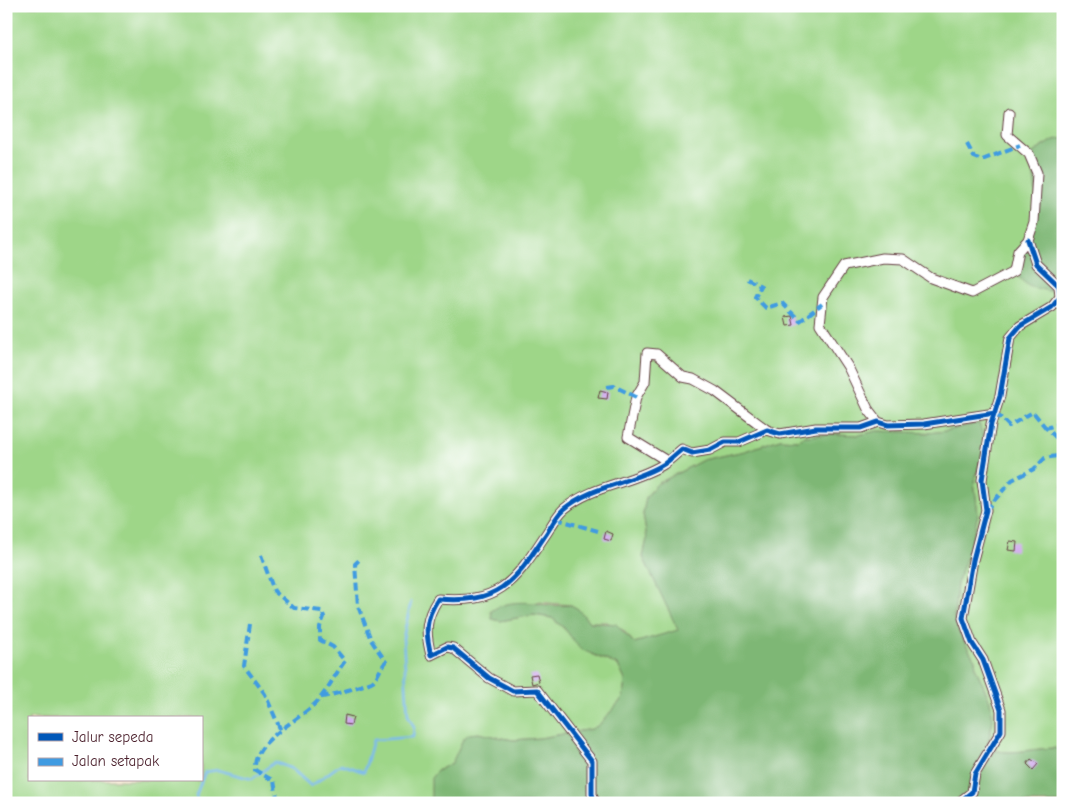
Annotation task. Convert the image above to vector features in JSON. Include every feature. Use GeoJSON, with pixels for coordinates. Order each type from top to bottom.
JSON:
{"type":"FeatureCollection","features":[{"type":"Feature","properties":{"kind":"street"},"geometry":{"type":"LineString","coordinates":[[878,422],[848,367],[820,324],[823,297],[844,266],[883,258],[903,259],[931,278],[972,293],[1014,271],[1018,251],[1028,240],[1034,222],[1037,173],[1029,154],[1007,135],[1009,112]]}},
{"type":"Feature","properties":{"kind":"street"},"geometry":{"type":"LineString","coordinates":[[958,803],[972,792],[975,774],[1001,731],[1001,710],[983,660],[972,643],[963,618],[973,560],[986,510],[982,480],[991,424],[995,413],[1010,338],[1020,326],[1052,307],[1060,297],[1059,286],[1036,264],[1028,240]]}},
{"type":"Feature","properties":{"kind":"street"},"geometry":{"type":"LineString","coordinates":[[667,461],[628,437],[636,397],[645,382],[647,353],[657,354],[683,377],[693,379],[715,391],[767,430],[780,434],[816,428],[861,428],[878,422],[888,425],[924,424],[995,413]]}},
{"type":"Feature","properties":{"kind":"street"},"geometry":{"type":"LineString","coordinates":[[595,803],[592,794],[592,761],[537,690],[513,691],[489,678],[454,648],[447,647],[431,655],[428,641],[428,613],[438,599],[454,600],[488,597],[505,587],[533,554],[563,509],[588,494],[667,461],[682,449],[692,453],[710,450],[725,442],[739,442],[767,430]]}},
{"type":"Feature","properties":{"kind":"green space"},"geometry":{"type":"Polygon","coordinates":[[[6,6],[1063,6],[1063,138],[1054,140],[1031,154],[1063,294],[1063,749],[1053,748],[1005,752],[987,747],[993,719],[990,701],[976,669],[975,660],[959,633],[954,618],[957,584],[978,514],[974,481],[978,473],[979,423],[946,431],[928,433],[877,431],[859,435],[805,436],[798,440],[780,439],[745,451],[703,460],[657,484],[646,497],[643,514],[647,539],[643,557],[679,630],[634,643],[623,630],[607,622],[589,622],[578,609],[571,605],[537,602],[500,621],[534,615],[552,618],[595,656],[618,665],[625,680],[623,698],[599,725],[592,729],[540,738],[513,740],[478,733],[452,763],[437,771],[431,803],[6,803],[6,6]]]}},
{"type":"Feature","properties":{"kind":"green space"},"geometry":{"type":"Polygon","coordinates":[[[1063,138],[1063,294],[1030,287],[1020,279],[1019,268],[1038,210],[1031,154],[1054,140],[1063,138]]]}},
{"type":"Feature","properties":{"kind":"green space"},"geometry":{"type":"Polygon","coordinates":[[[979,423],[983,436],[983,453],[974,481],[978,514],[971,544],[957,584],[954,618],[959,633],[975,660],[976,669],[990,701],[993,719],[987,747],[1005,752],[1053,748],[1063,749],[1063,803],[431,803],[431,778],[437,771],[452,763],[463,739],[469,734],[478,733],[513,740],[540,738],[592,729],[599,725],[623,698],[625,680],[618,665],[580,649],[565,629],[552,618],[534,615],[500,621],[492,619],[491,611],[510,603],[520,602],[571,605],[578,609],[589,622],[616,624],[634,643],[678,630],[643,557],[647,539],[643,514],[646,497],[657,484],[703,460],[745,451],[780,439],[798,440],[805,436],[834,434],[859,435],[877,431],[928,433],[946,431],[979,423]]]}},
{"type":"Feature","properties":{"kind":"building"},"geometry":{"type":"Polygon","coordinates":[[[792,316],[794,325],[787,326],[785,317],[792,316]]]}},
{"type":"Feature","properties":{"kind":"building"},"geometry":{"type":"Polygon","coordinates":[[[600,390],[608,392],[607,399],[598,398],[600,390]]]}},
{"type":"Feature","properties":{"kind":"building"},"geometry":{"type":"Polygon","coordinates":[[[606,531],[613,534],[611,541],[604,539],[606,531]]]}},
{"type":"Feature","properties":{"kind":"building"},"geometry":{"type":"Polygon","coordinates":[[[1010,541],[1017,542],[1016,551],[1008,550],[1010,541]]]}},
{"type":"Feature","properties":{"kind":"building"},"geometry":{"type":"Polygon","coordinates":[[[537,674],[539,682],[532,684],[530,675],[537,674]]]}},
{"type":"Feature","properties":{"kind":"building"},"geometry":{"type":"Polygon","coordinates":[[[345,715],[353,717],[351,725],[344,724],[345,715]]]}},
{"type":"Feature","properties":{"kind":"building"},"geometry":{"type":"Polygon","coordinates":[[[1031,759],[1038,764],[1033,770],[1027,764],[1031,759]]]}},
{"type":"Feature","properties":{"kind":"waterway"},"geometry":{"type":"LineString","coordinates":[[202,780],[205,772],[218,770],[252,779],[275,762],[292,769],[311,786],[341,764],[364,772],[373,740],[413,737],[414,727],[408,715],[403,638],[411,602]]}},
{"type":"Feature","properties":{"kind":"waterway"},"geometry":{"type":"LineString","coordinates":[[198,803],[196,795],[201,782]]}},
{"type":"Feature","properties":{"kind":"marked path"},"geometry":{"type":"LineString","coordinates":[[967,144],[974,157],[982,160],[1020,145]]}},
{"type":"Feature","properties":{"kind":"marked path"},"geometry":{"type":"LineString","coordinates":[[747,279],[761,286],[755,297],[766,308],[782,303],[800,321],[822,304]]}},
{"type":"Feature","properties":{"kind":"marked path"},"geometry":{"type":"LineString","coordinates":[[607,387],[614,386],[636,397]]}},
{"type":"Feature","properties":{"kind":"marked path"},"geometry":{"type":"LineString","coordinates":[[994,416],[1000,417],[1009,426],[1033,412],[1046,428]]}},
{"type":"Feature","properties":{"kind":"marked path"},"geometry":{"type":"LineString","coordinates":[[1063,423],[1046,428],[1063,444]]}},
{"type":"Feature","properties":{"kind":"marked path"},"geometry":{"type":"LineString","coordinates":[[986,510],[1012,480],[1034,469],[1045,458],[1063,455]]}},
{"type":"Feature","properties":{"kind":"marked path"},"geometry":{"type":"LineString","coordinates":[[556,519],[598,531]]}},
{"type":"Feature","properties":{"kind":"marked path"},"geometry":{"type":"LineString","coordinates":[[261,555],[274,591],[294,608],[322,611],[324,617],[320,627],[320,640],[333,647],[345,661],[321,697],[303,714],[270,739],[256,759],[255,770],[274,781],[278,803]]}},
{"type":"Feature","properties":{"kind":"marked path"},"geometry":{"type":"LineString","coordinates":[[321,697],[373,681],[386,662],[371,640],[358,606],[355,564],[360,559]]}},
{"type":"Feature","properties":{"kind":"marked path"},"geometry":{"type":"LineString","coordinates":[[250,624],[244,666],[265,694],[281,731]]}},
{"type":"Feature","properties":{"kind":"cycle path"},"geometry":{"type":"LineString","coordinates":[[958,803],[972,792],[975,774],[1001,731],[1001,710],[983,660],[972,643],[963,618],[973,560],[986,510],[982,480],[991,424],[1000,396],[1010,338],[1020,326],[1052,307],[1060,297],[1059,286],[1036,264],[1028,240]]}},
{"type":"Feature","properties":{"kind":"cycle path"},"geometry":{"type":"LineString","coordinates":[[595,803],[592,794],[592,761],[537,690],[513,691],[489,678],[453,648],[447,647],[431,655],[427,626],[428,619],[438,599],[459,600],[476,598],[490,594],[502,587],[513,579],[523,567],[564,509],[575,501],[600,489],[640,476],[652,470],[682,449],[692,453],[710,450],[725,442],[739,442],[767,430],[780,434],[816,428],[861,428],[878,422],[888,425],[924,424],[995,413]]}}]}
